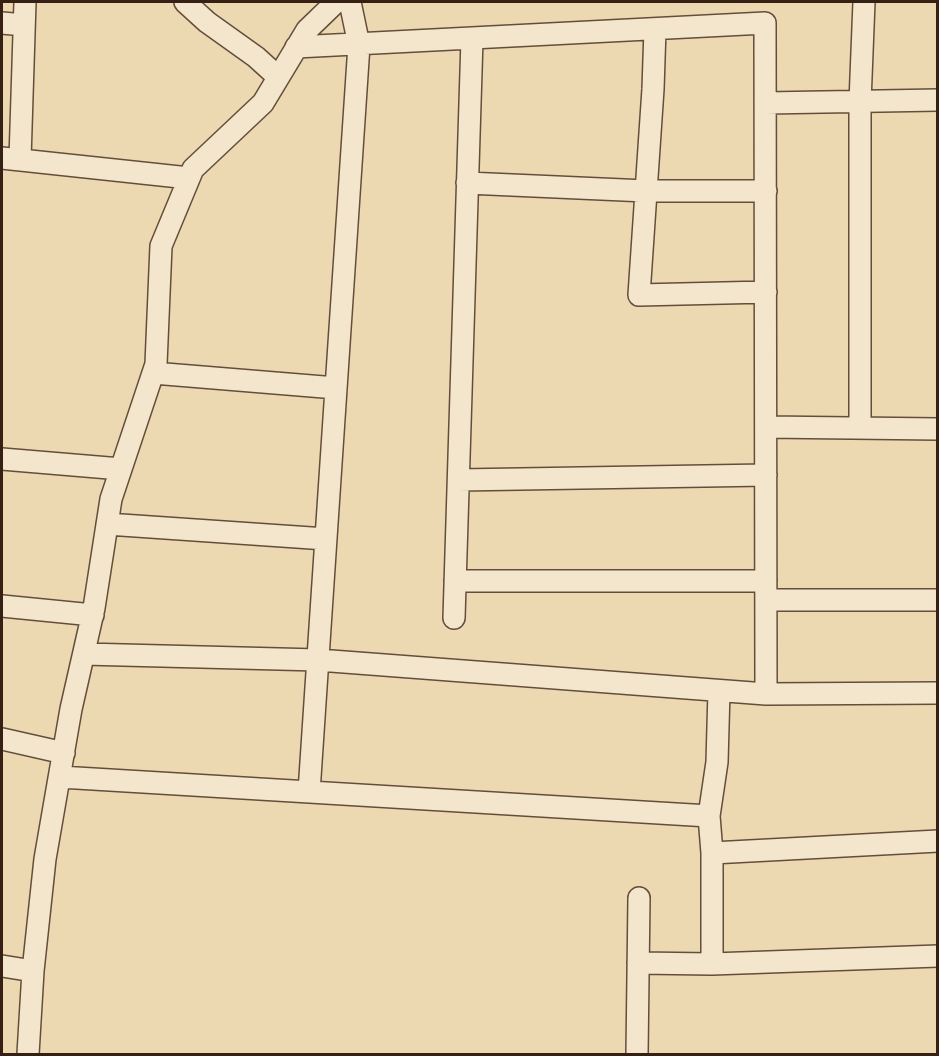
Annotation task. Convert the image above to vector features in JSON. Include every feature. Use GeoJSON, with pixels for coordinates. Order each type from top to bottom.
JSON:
{"type":"FeatureCollection","features":[{"type":"Feature","properties":{"kind":"street"},"geometry":{"type":"LineString","coordinates":[[25,2],[10,158],[189,178]]}},
{"type":"Feature","properties":{"kind":"street"},"geometry":{"type":"LineString","coordinates":[[185,2],[278,77]]}},
{"type":"Feature","properties":{"kind":"street"},"geometry":{"type":"LineString","coordinates":[[28,1054],[33,971],[45,859],[71,709],[93,615],[111,499],[156,364],[161,246],[193,169],[263,103],[307,30],[336,2]]}},
{"type":"Feature","properties":{"kind":"street"},"geometry":{"type":"LineString","coordinates":[[309,792],[359,45],[350,2]]}},
{"type":"Feature","properties":{"kind":"street"},"geometry":{"type":"LineString","coordinates":[[860,428],[860,102],[864,2]]}},
{"type":"Feature","properties":{"kind":"street"},"geometry":{"type":"LineString","coordinates":[[296,47],[765,23],[766,694]]}},
{"type":"Feature","properties":{"kind":"street"},"geometry":{"type":"LineString","coordinates":[[2,24],[24,25]]}},
{"type":"Feature","properties":{"kind":"street"},"geometry":{"type":"LineString","coordinates":[[655,29],[639,295],[766,292]]}},
{"type":"Feature","properties":{"kind":"street"},"geometry":{"type":"LineString","coordinates":[[454,618],[472,39]]}},
{"type":"Feature","properties":{"kind":"street"},"geometry":{"type":"LineString","coordinates":[[766,103],[938,100]]}},
{"type":"Feature","properties":{"kind":"street"},"geometry":{"type":"LineString","coordinates":[[467,183],[646,191],[765,191]]}},
{"type":"Feature","properties":{"kind":"street"},"geometry":{"type":"LineString","coordinates":[[153,373],[336,388]]}},
{"type":"Feature","properties":{"kind":"street"},"geometry":{"type":"LineString","coordinates":[[766,427],[938,429]]}},
{"type":"Feature","properties":{"kind":"street"},"geometry":{"type":"LineString","coordinates":[[2,459],[121,469]]}},
{"type":"Feature","properties":{"kind":"street"},"geometry":{"type":"LineString","coordinates":[[459,480],[766,476]]}},
{"type":"Feature","properties":{"kind":"street"},"geometry":{"type":"LineString","coordinates":[[107,524],[326,539]]}},
{"type":"Feature","properties":{"kind":"street"},"geometry":{"type":"LineString","coordinates":[[456,581],[766,590],[938,600]]}},
{"type":"Feature","properties":{"kind":"street"},"geometry":{"type":"LineString","coordinates":[[2,606],[93,615]]}},
{"type":"Feature","properties":{"kind":"street"},"geometry":{"type":"LineString","coordinates":[[84,654],[318,660],[766,694],[938,693]]}},
{"type":"Feature","properties":{"kind":"street"},"geometry":{"type":"LineString","coordinates":[[712,964],[712,853],[709,816],[717,762],[719,691]]}},
{"type":"Feature","properties":{"kind":"street"},"geometry":{"type":"LineString","coordinates":[[2,739],[64,753]]}},
{"type":"Feature","properties":{"kind":"street"},"geometry":{"type":"LineString","coordinates":[[60,777],[709,816]]}},
{"type":"Feature","properties":{"kind":"street"},"geometry":{"type":"LineString","coordinates":[[712,853],[938,841]]}},
{"type":"Feature","properties":{"kind":"street"},"geometry":{"type":"LineString","coordinates":[[637,1054],[639,898]]}},
{"type":"Feature","properties":{"kind":"street"},"geometry":{"type":"LineString","coordinates":[[638,963],[712,964],[938,956]]}},
{"type":"Feature","properties":{"kind":"street"},"geometry":{"type":"LineString","coordinates":[[2,966],[33,971]]}}]}
